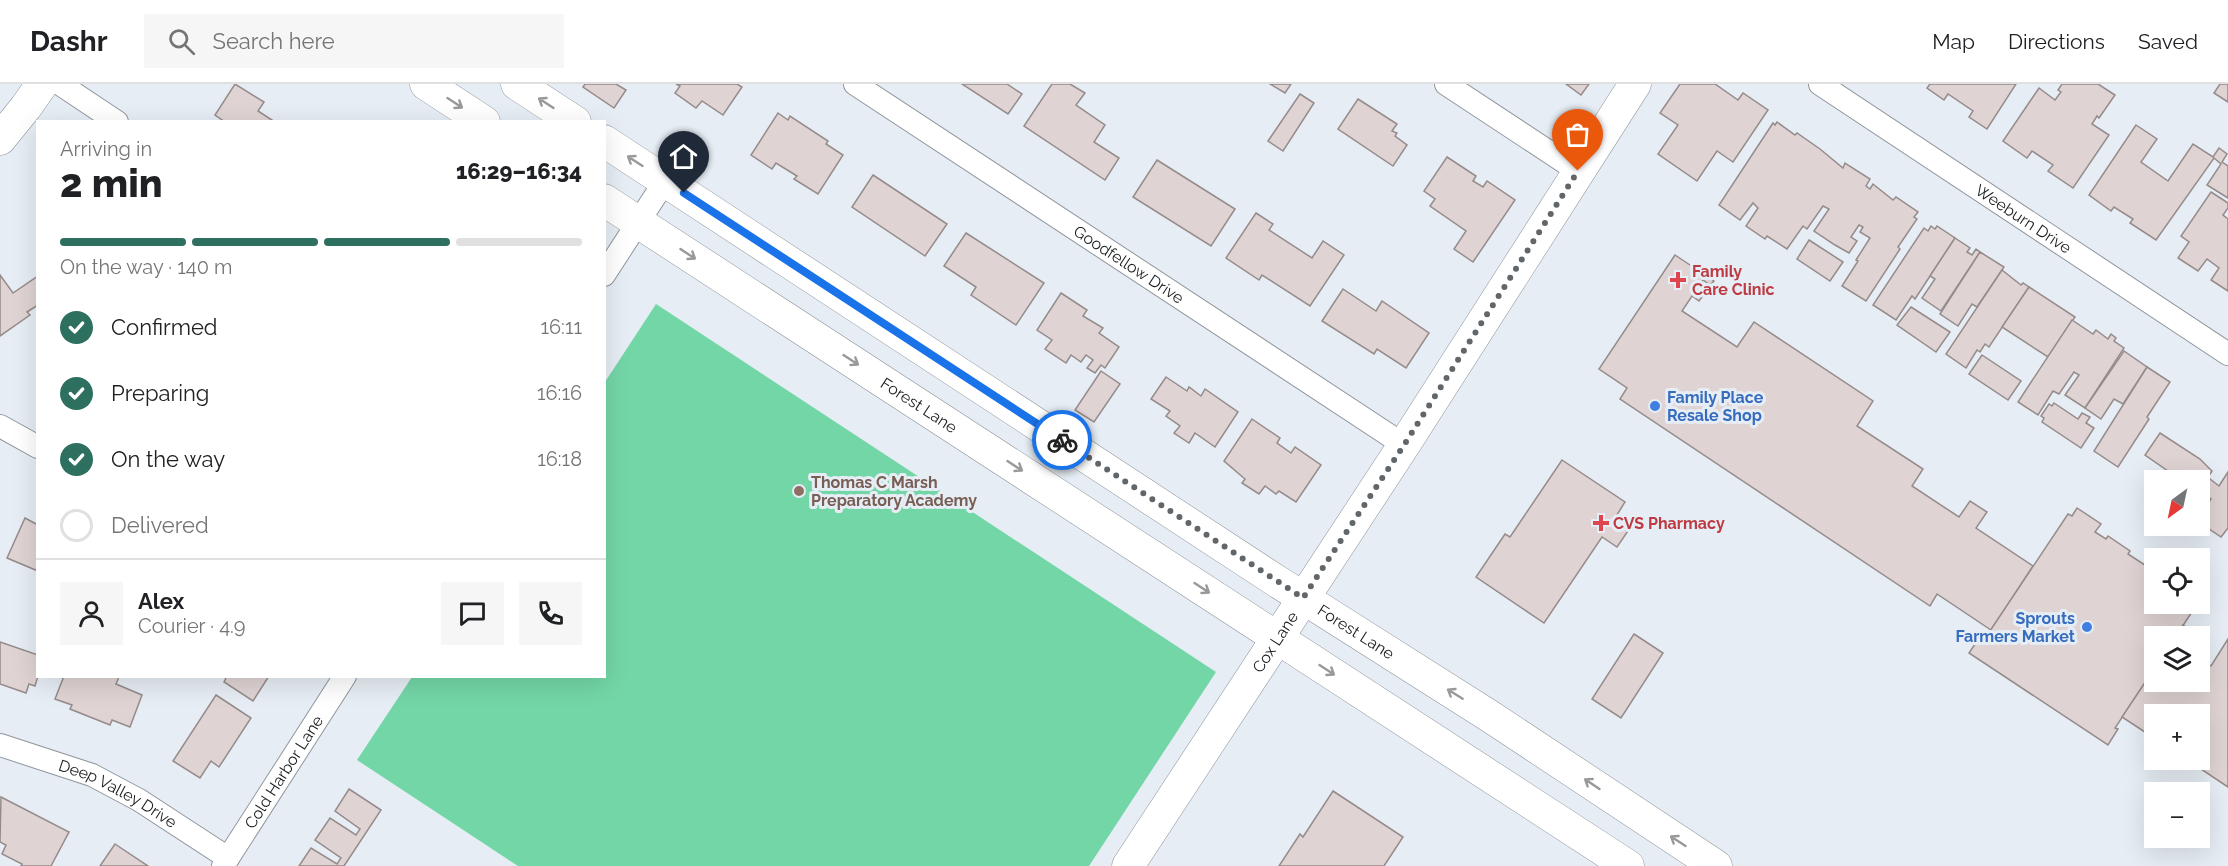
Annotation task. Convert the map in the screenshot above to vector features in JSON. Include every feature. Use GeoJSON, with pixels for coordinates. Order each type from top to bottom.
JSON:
{"type":"FeatureCollection","features":[{"type":"Feature","properties":{"kind":"main road"},"geometry":{"type":"LineString","coordinates":[[0,139],[42,84]]}},
{"type":"Feature","properties":{"kind":"main road"},"geometry":{"type":"LineString","coordinates":[[426,84],[481,120]]}},
{"type":"Feature","properties":{"kind":"main road"},"geometry":{"type":"LineString","coordinates":[[517,84],[572,120]]}},
{"type":"Feature","properties":{"kind":"main road","name":"Cox Lane"},"geometry":{"type":"LineString","coordinates":[[1128,866],[1404,445],[1635,84]]}},
{"type":"Feature","properties":{"kind":"main road","name":"Forest Lane"},"geometry":{"type":"LineString","coordinates":[[606,142],[1303,598],[1491,717],[1716,866]]}},
{"type":"Feature","properties":{"kind":"main road","name":"Forest Lane"},"geometry":{"type":"LineString","coordinates":[[606,201],[1621,861]]}},
{"type":"Feature","properties":{"kind":"main road"},"geometry":{"type":"LineString","coordinates":[[1621,861],[1641,816]]}},
{"type":"Feature","properties":{"kind":"street"},"geometry":{"type":"LineString","coordinates":[[60,84],[114,120]]}},
{"type":"Feature","properties":{"kind":"street","name":"Goodfellow Drive"},"geometry":{"type":"LineString","coordinates":[[855,84],[1404,445]]}},
{"type":"Feature","properties":{"kind":"street"},"geometry":{"type":"LineString","coordinates":[[1446,84],[1578,171]]}},
{"type":"Feature","properties":{"kind":"street","name":"Weeburn Drive"},"geometry":{"type":"LineString","coordinates":[[1820,84],[2228,354]]}},
{"type":"Feature","properties":{"kind":"street"},"geometry":{"type":"LineString","coordinates":[[606,272],[665,181]]}},
{"type":"Feature","properties":{"kind":"street"},"geometry":{"type":"LineString","coordinates":[[0,426],[36,446]]}},
{"type":"Feature","properties":{"kind":"street","name":"Cold Harbor Lane"},"geometry":{"type":"LineString","coordinates":[[225,862],[344,678]]}},
{"type":"Feature","properties":{"kind":"street","name":"Deep Valley Drive"},"geometry":{"type":"LineString","coordinates":[[0,745],[92,775],[139,800],[225,862]]}},
{"type":"Feature","properties":{"kind":"green space","name":"Thomas C Marsh Preparatory Academy"},"geometry":{"type":"Polygon","coordinates":[[[656,304],[1216,672],[1089,866],[518,866],[357,760],[411,678],[606,678],[606,380],[656,304]]]}},
{"type":"Feature","properties":{"kind":"building"},"geometry":{"type":"Polygon","coordinates":[[[235,84],[264,102],[258,111],[272,120],[222,120],[215,115],[235,84]]]}},
{"type":"Feature","properties":{"kind":"building"},"geometry":{"type":"Polygon","coordinates":[[[585,84],[616,84],[626,90],[614,108],[583,87],[585,84]]]}},
{"type":"Feature","properties":{"kind":"building"},"geometry":{"type":"Polygon","coordinates":[[[676,84],[737,84],[742,87],[723,115],[702,101],[696,108],[675,93],[680,86],[676,84]]]}},
{"type":"Feature","properties":{"kind":"building"},"geometry":{"type":"Polygon","coordinates":[[[962,84],[1007,84],[1022,94],[1008,114],[962,84]]]}},
{"type":"Feature","properties":{"kind":"building"},"geometry":{"type":"Polygon","coordinates":[[[1052,84],[1070,84],[1085,93],[1076,105],[1105,125],[1094,142],[1119,158],[1105,180],[1024,126],[1052,84]]]}},
{"type":"Feature","properties":{"kind":"building"},"geometry":{"type":"Polygon","coordinates":[[[1270,84],[1291,84],[1285,93],[1270,84]]]}},
{"type":"Feature","properties":{"kind":"building"},"geometry":{"type":"Polygon","coordinates":[[[1566,84],[1589,84],[1581,95],[1566,84]]]}},
{"type":"Feature","properties":{"kind":"building"},"geometry":{"type":"Polygon","coordinates":[[[1680,84],[1715,84],[1738,100],[1743,93],[1768,110],[1733,162],[1717,151],[1697,181],[1658,154],[1678,125],[1660,113],[1680,84]]]}},
{"type":"Feature","properties":{"kind":"building"},"geometry":{"type":"Polygon","coordinates":[[[1930,84],[2016,84],[1987,129],[1969,117],[1973,111],[1948,94],[1944,100],[1927,88],[1930,84]]]}},
{"type":"Feature","properties":{"kind":"building"},"geometry":{"type":"Polygon","coordinates":[[[2062,84],[2098,84],[2115,95],[2092,124],[2109,135],[2073,188],[2048,171],[2053,165],[2032,151],[2027,158],[2003,141],[2039,88],[2055,100],[2061,92],[2058,90],[2062,84]]]}},
{"type":"Feature","properties":{"kind":"building"},"geometry":{"type":"Polygon","coordinates":[[[2220,84],[2228,84],[2228,102],[2214,93],[2220,84]]]}},
{"type":"Feature","properties":{"kind":"building"},"geometry":{"type":"Polygon","coordinates":[[[1300,94],[1314,103],[1283,151],[1268,141],[1300,94]]]}},
{"type":"Feature","properties":{"kind":"building"},"geometry":{"type":"Polygon","coordinates":[[[1358,99],[1397,124],[1392,131],[1397,133],[1395,136],[1407,145],[1393,166],[1338,129],[1358,99]]]}},
{"type":"Feature","properties":{"kind":"building"},"geometry":{"type":"Polygon","coordinates":[[[778,113],[788,120],[790,116],[828,141],[826,144],[843,155],[818,194],[794,179],[797,176],[776,163],[772,169],[751,155],[778,113]]]}},
{"type":"Feature","properties":{"kind":"building"},"geometry":{"type":"Polygon","coordinates":[[[1777,122],[1820,149],[1843,168],[1845,163],[1870,179],[1866,186],[1870,189],[1873,184],[1893,200],[1896,197],[1918,212],[1914,217],[1917,219],[1898,247],[1900,249],[1866,301],[1842,286],[1870,238],[1860,232],[1863,227],[1859,225],[1851,237],[1857,241],[1849,253],[1814,231],[1829,209],[1823,206],[1807,229],[1803,226],[1787,249],[1767,236],[1765,239],[1746,226],[1758,208],[1753,203],[1740,220],[1719,205],[1773,123],[1775,125],[1777,122]]]}},
{"type":"Feature","properties":{"kind":"building"},"geometry":{"type":"Polygon","coordinates":[[[2136,125],[2157,139],[2141,162],[2168,181],[2193,144],[2213,157],[2219,148],[2227,154],[2222,162],[2228,166],[2228,198],[2207,185],[2221,164],[2214,158],[2156,240],[2130,223],[2133,219],[2114,207],[2111,211],[2089,195],[2136,125]]]}},
{"type":"Feature","properties":{"kind":"building"},"geometry":{"type":"Polygon","coordinates":[[[1447,157],[1476,176],[1473,181],[1483,187],[1487,181],[1515,200],[1473,262],[1454,249],[1466,231],[1430,206],[1435,199],[1424,191],[1447,157]]]}},
{"type":"Feature","properties":{"kind":"building"},"geometry":{"type":"Polygon","coordinates":[[[1157,160],[1235,209],[1211,246],[1133,197],[1157,160]]]}},
{"type":"Feature","properties":{"kind":"building"},"geometry":{"type":"Polygon","coordinates":[[[873,175],[947,224],[925,256],[852,207],[873,175]]]}},
{"type":"Feature","properties":{"kind":"building"},"geometry":{"type":"Polygon","coordinates":[[[2211,192],[2228,203],[2228,208],[2223,215],[2228,219],[2228,291],[2211,280],[2219,268],[2207,259],[2198,271],[2178,258],[2189,242],[2181,236],[2211,192]]]}},
{"type":"Feature","properties":{"kind":"building"},"geometry":{"type":"Polygon","coordinates":[[[1256,213],[1273,224],[1269,230],[1312,258],[1323,241],[1344,255],[1310,306],[1262,275],[1259,280],[1226,258],[1256,213]]]}},
{"type":"Feature","properties":{"kind":"building"},"geometry":{"type":"Polygon","coordinates":[[[1931,226],[1935,229],[1937,226],[1955,238],[1915,299],[1912,296],[1896,320],[1873,305],[1924,228],[1928,231],[1931,226]]]}},
{"type":"Feature","properties":{"kind":"building"},"geometry":{"type":"Polygon","coordinates":[[[966,233],[1044,283],[1016,325],[971,295],[976,287],[944,266],[966,233]]]}},
{"type":"Feature","properties":{"kind":"building"},"geometry":{"type":"Polygon","coordinates":[[[1955,238],[1970,248],[1967,252],[1972,255],[1976,249],[1980,252],[1941,311],[1922,298],[1935,279],[1930,276],[1955,238]]]}},
{"type":"Feature","properties":{"kind":"building"},"geometry":{"type":"Polygon","coordinates":[[[1809,240],[1843,262],[1830,281],[1797,259],[1809,240]]]}},
{"type":"Feature","properties":{"kind":"building"},"geometry":{"type":"Polygon","coordinates":[[[1980,252],[2004,267],[1977,307],[1972,304],[1958,326],[1940,314],[1980,252]]]}},
{"type":"Feature","properties":{"kind":"building"},"geometry":{"type":"Polygon","coordinates":[[[1675,255],[1714,281],[1710,285],[1703,280],[1695,292],[1702,297],[1699,301],[1692,296],[1682,311],[1737,347],[1754,322],[1873,401],[1857,426],[1923,469],[1912,486],[1959,517],[1970,501],[1987,512],[1976,528],[2033,566],[1991,630],[1937,594],[1930,606],[1620,399],[1627,388],[1599,369],[1675,255]]]}},
{"type":"Feature","properties":{"kind":"building"},"geometry":{"type":"Polygon","coordinates":[[[2002,270],[2021,285],[2023,283],[2029,287],[1989,347],[1985,344],[1980,352],[1977,350],[1966,368],[1946,354],[2002,270]]]}},
{"type":"Feature","properties":{"kind":"building"},"geometry":{"type":"Polygon","coordinates":[[[0,275],[13,293],[36,277],[36,306],[27,312],[30,315],[0,336],[0,275]]]}},
{"type":"Feature","properties":{"kind":"building"},"geometry":{"type":"Polygon","coordinates":[[[2029,287],[2075,317],[2048,357],[2002,327],[2029,287]]]}},
{"type":"Feature","properties":{"kind":"building"},"geometry":{"type":"Polygon","coordinates":[[[1343,289],[1376,311],[1382,301],[1429,333],[1406,368],[1377,349],[1374,354],[1322,321],[1343,289]]]}},
{"type":"Feature","properties":{"kind":"building"},"geometry":{"type":"Polygon","coordinates":[[[1061,293],[1087,310],[1083,316],[1103,328],[1099,333],[1119,347],[1105,368],[1101,365],[1095,373],[1087,368],[1093,360],[1086,355],[1081,362],[1071,355],[1066,363],[1045,349],[1052,340],[1037,330],[1061,293]]]}},
{"type":"Feature","properties":{"kind":"building"},"geometry":{"type":"Polygon","coordinates":[[[1911,307],[1950,332],[1936,352],[1897,325],[1911,307]]]}},
{"type":"Feature","properties":{"kind":"building"},"geometry":{"type":"Polygon","coordinates":[[[2072,320],[2093,334],[2096,330],[2108,339],[2111,334],[2116,338],[2114,341],[2124,348],[2085,408],[2065,395],[2079,375],[2074,372],[2059,394],[2053,391],[2038,415],[2018,402],[2072,320]]]}},
{"type":"Feature","properties":{"kind":"building"},"geometry":{"type":"Polygon","coordinates":[[[2124,351],[2147,367],[2123,404],[2114,399],[2101,419],[2085,408],[2124,351]]]}},
{"type":"Feature","properties":{"kind":"building"},"geometry":{"type":"Polygon","coordinates":[[[1982,355],[2021,381],[2008,400],[1969,374],[1982,355]]]}},
{"type":"Feature","properties":{"kind":"building"},"geometry":{"type":"Polygon","coordinates":[[[2147,367],[2170,382],[2118,467],[2094,451],[2147,367]]]}},
{"type":"Feature","properties":{"kind":"building"},"geometry":{"type":"Polygon","coordinates":[[[1101,371],[1120,384],[1094,422],[1075,410],[1101,371]]]}},
{"type":"Feature","properties":{"kind":"building"},"geometry":{"type":"Polygon","coordinates":[[[1166,377],[1187,391],[1189,387],[1201,396],[1205,389],[1238,412],[1215,447],[1195,433],[1189,443],[1174,433],[1180,426],[1166,416],[1170,411],[1151,399],[1166,377]]]}},
{"type":"Feature","properties":{"kind":"building"},"geometry":{"type":"Polygon","coordinates":[[[2054,403],[2078,419],[2082,413],[2090,417],[2086,423],[2094,428],[2081,448],[2042,422],[2044,418],[2041,416],[2049,404],[2052,406],[2054,403]]]}},
{"type":"Feature","properties":{"kind":"building"},"geometry":{"type":"Polygon","coordinates":[[[1252,419],[1280,438],[1277,443],[1291,453],[1295,447],[1321,465],[1296,502],[1279,491],[1276,494],[1265,486],[1259,494],[1242,483],[1245,479],[1224,461],[1252,419]]]}},
{"type":"Feature","properties":{"kind":"building"},"geometry":{"type":"Polygon","coordinates":[[[2160,433],[2200,459],[2212,471],[2210,474],[2210,470],[2167,470],[2145,455],[2160,433]]]}},
{"type":"Feature","properties":{"kind":"building","name":"CVS Pharmacy"},"geometry":{"type":"Polygon","coordinates":[[[1562,460],[1625,502],[1615,518],[1630,528],[1617,547],[1602,537],[1544,623],[1476,577],[1505,534],[1510,537],[1562,460]]]}},
{"type":"Feature","properties":{"kind":"building"},"geometry":{"type":"Polygon","coordinates":[[[2228,472],[2228,528],[2221,537],[2210,530],[2210,479],[2219,486],[2228,472]]]}},
{"type":"Feature","properties":{"kind":"building","name":"Sprouts Farmers Market"},"geometry":{"type":"Polygon","coordinates":[[[2077,508],[2101,524],[2095,532],[2106,539],[2108,536],[2130,551],[2128,554],[2144,564],[2144,614],[2191,614],[2183,626],[2144,626],[2144,684],[2115,728],[2118,729],[2108,745],[1969,653],[1979,638],[1984,640],[2068,514],[2072,516],[2077,508]]]}},
{"type":"Feature","properties":{"kind":"building"},"geometry":{"type":"Polygon","coordinates":[[[25,518],[36,524],[36,570],[7,558],[25,518]]]}},
{"type":"Feature","properties":{"kind":"building"},"geometry":{"type":"Polygon","coordinates":[[[1634,634],[1663,653],[1621,718],[1592,699],[1634,634]]]}},
{"type":"Feature","properties":{"kind":"building"},"geometry":{"type":"Polygon","coordinates":[[[2228,639],[2228,787],[2202,770],[2210,770],[2210,704],[2144,704],[2144,731],[2122,717],[2144,684],[2144,692],[2210,692],[2211,666],[2228,639]]]}},
{"type":"Feature","properties":{"kind":"building"},"geometry":{"type":"Polygon","coordinates":[[[0,642],[36,654],[37,678],[35,686],[29,684],[26,693],[0,684],[0,642]]]}},
{"type":"Feature","properties":{"kind":"building"},"geometry":{"type":"Polygon","coordinates":[[[63,678],[119,678],[116,684],[142,695],[130,727],[112,720],[110,725],[70,709],[72,705],[55,699],[63,678]]]}},
{"type":"Feature","properties":{"kind":"building"},"geometry":{"type":"Polygon","coordinates":[[[226,678],[268,678],[253,701],[224,682],[226,678]]]}},
{"type":"Feature","properties":{"kind":"building"},"geometry":{"type":"Polygon","coordinates":[[[216,695],[251,718],[219,767],[211,761],[200,778],[173,761],[216,695]]]}},
{"type":"Feature","properties":{"kind":"building"},"geometry":{"type":"Polygon","coordinates":[[[349,789],[381,810],[344,866],[299,866],[311,848],[337,864],[341,858],[315,840],[330,818],[356,835],[360,829],[335,811],[349,789]]]}},
{"type":"Feature","properties":{"kind":"building"},"geometry":{"type":"Polygon","coordinates":[[[1333,791],[1403,837],[1384,866],[1279,866],[1300,834],[1303,837],[1333,791]]]}},
{"type":"Feature","properties":{"kind":"building"},"geometry":{"type":"Polygon","coordinates":[[[1,797],[69,832],[51,866],[21,866],[22,864],[2,854],[6,845],[0,842],[1,797]]]}},
{"type":"Feature","properties":{"kind":"building"},"geometry":{"type":"Polygon","coordinates":[[[115,844],[148,866],[100,866],[115,844]]]}},
{"type":"Feature","properties":{"kind":"way so far"},"geometry":{"type":"LineString","coordinates":[[1062,440],[1303,598],[1404,445],[1578,171]]}},
{"type":"Feature","properties":{"kind":"place","name":"Family Care Clinic"},"geometry":{"type":"Point","coordinates":[1678,280]}},
{"type":"Feature","properties":{"kind":"place","name":"Family Place Resale Shop"},"geometry":{"type":"Point","coordinates":[1655,406]}},
{"type":"Feature","properties":{"kind":"place","name":"Thomas C Marsh Preparatory Academy"},"geometry":{"type":"Point","coordinates":[799,491]}},
{"type":"Feature","properties":{"kind":"place","name":"CVS Pharmacy"},"geometry":{"type":"Point","coordinates":[1601,523]}},
{"type":"Feature","properties":{"kind":"place","name":"Sprouts Farmers Market"},"geometry":{"type":"Point","coordinates":[2087,627]}},
{"type":"Feature","properties":{"kind":"route"},"geometry":{"type":"LineString","coordinates":[[684,193],[1062,440]]}}]}
